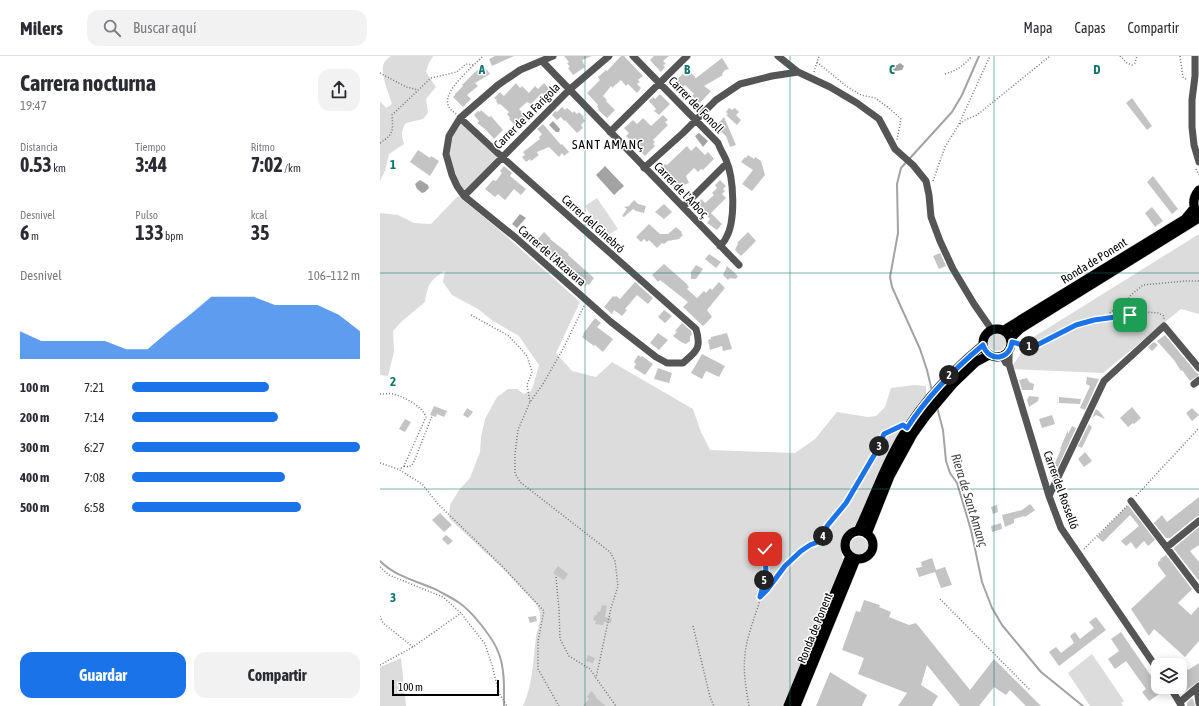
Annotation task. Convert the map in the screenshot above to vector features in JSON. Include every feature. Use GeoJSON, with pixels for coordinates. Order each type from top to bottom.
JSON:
{"type":"FeatureCollection","features":[{"type":"Feature","properties":{"kind":"main road","name":"Ronda de Ponent"},"geometry":{"type":"LineString","coordinates":[[1004,330],[1185,219],[1197,214],[1194,199],[1199,190]]}},
{"type":"Feature","properties":{"kind":"main road"},"geometry":{"type":"LineString","coordinates":[[1008,347],[1008,333],[1004,330],[992,330],[988,332],[983,340],[985,351],[989,355],[996,357],[1008,347],[1020,329],[1197,214]]}},
{"type":"Feature","properties":{"kind":"main road"},"geometry":{"type":"LineString","coordinates":[[867,534],[890,476],[924,411],[950,380],[983,345]]}},
{"type":"Feature","properties":{"kind":"main road"},"geometry":{"type":"LineString","coordinates":[[950,380],[989,355]]}},
{"type":"Feature","properties":{"kind":"main road"},"geometry":{"type":"LineString","coordinates":[[858,531],[893,453],[915,416],[924,411]]}},
{"type":"Feature","properties":{"kind":"main road"},"geometry":{"type":"LineString","coordinates":[[858,531],[867,534],[873,541],[872,551],[866,558],[853,558],[845,548],[845,541],[851,534],[858,531]]}},
{"type":"Feature","properties":{"kind":"main road"},"geometry":{"type":"LineString","coordinates":[[788,706],[853,558]]}},
{"type":"Feature","properties":{"kind":"main road","name":"Ronda de Ponent"},"geometry":{"type":"LineString","coordinates":[[796,706],[853,558]]}},
{"type":"Feature","properties":{"kind":"street","name":"Carrer de l'Atzavara"},"geometry":{"type":"LineString","coordinates":[[553,56],[520,70],[498,85],[460,118],[449,136],[446,154],[457,186],[464,196],[516,238],[586,301],[656,356],[668,363],[682,363],[696,351]]}},
{"type":"Feature","properties":{"kind":"street","name":"Carrer de la Farigola"},"geometry":{"type":"LineString","coordinates":[[464,196],[569,90],[609,56]]}},
{"type":"Feature","properties":{"kind":"street","name":"Carrer del Fonoll"},"geometry":{"type":"LineString","coordinates":[[633,56],[718,143],[727,163],[733,196],[732,216],[727,237],[720,246]]}},
{"type":"Feature","properties":{"kind":"street"},"geometry":{"type":"LineString","coordinates":[[610,132],[687,56]]}},
{"type":"Feature","properties":{"kind":"street"},"geometry":{"type":"LineString","coordinates":[[778,56],[798,72],[830,87],[857,103],[879,119],[895,149],[913,165],[926,181],[931,217],[940,241],[953,269],[992,330]]}},
{"type":"Feature","properties":{"kind":"street"},"geometry":{"type":"LineString","coordinates":[[1195,56],[1192,127],[1194,145],[1199,162]]}},
{"type":"Feature","properties":{"kind":"street","name":"Carrer de l'Arboç"},"geometry":{"type":"LineString","coordinates":[[542,61],[739,265]]}},
{"type":"Feature","properties":{"kind":"street"},"geometry":{"type":"LineString","coordinates":[[644,168],[683,133],[716,100],[740,84],[772,76],[798,72]]}},
{"type":"Feature","properties":{"kind":"street","name":"Carrer del Ginebró"},"geometry":{"type":"LineString","coordinates":[[460,118],[696,329],[700,341],[696,351]]}},
{"type":"Feature","properties":{"kind":"street"},"geometry":{"type":"LineString","coordinates":[[683,207],[727,163]]}},
{"type":"Feature","properties":{"kind":"street"},"geometry":{"type":"LineString","coordinates":[[1049,496],[1104,381],[1164,326],[1199,368]]}},
{"type":"Feature","properties":{"kind":"street","name":"Carrer del Rosselló"},"geometry":{"type":"LineString","coordinates":[[1008,347],[1009,364],[1049,496],[1061,528],[1151,660]]}},
{"type":"Feature","properties":{"kind":"street"},"geometry":{"type":"LineString","coordinates":[[1131,501],[1199,590]]}},
{"type":"Feature","properties":{"kind":"street"},"geometry":{"type":"LineString","coordinates":[[1167,547],[1199,522]]}},
{"type":"Feature","properties":{"kind":"street"},"geometry":{"type":"LineString","coordinates":[[1198,687],[1199,703]]}},
{"type":"Feature","properties":{"kind":"street"},"geometry":{"type":"LineString","coordinates":[[1174,694],[1180,704],[1198,687]]}},
{"type":"Feature","properties":{"kind":"path"},"geometry":{"type":"LineString","coordinates":[[460,118],[449,108],[447,100],[452,87],[483,56]]}},
{"type":"Feature","properties":{"kind":"path"},"geometry":{"type":"LineString","coordinates":[[812,78],[819,56]]}},
{"type":"Feature","properties":{"kind":"path"},"geometry":{"type":"LineString","coordinates":[[945,74],[957,70],[972,56]]}},
{"type":"Feature","properties":{"kind":"path"},"geometry":{"type":"LineString","coordinates":[[933,182],[945,147],[958,126],[990,56]]}},
{"type":"Feature","properties":{"kind":"path"},"geometry":{"type":"LineString","coordinates":[[958,126],[965,120],[977,115],[1050,56]]}},
{"type":"Feature","properties":{"kind":"path"},"geometry":{"type":"LineString","coordinates":[[1120,56],[1127,63],[1132,65],[1135,63],[1137,56]]}},
{"type":"Feature","properties":{"kind":"path"},"geometry":{"type":"LineString","coordinates":[[1180,56],[1183,77],[1194,85]]}},
{"type":"Feature","properties":{"kind":"path"},"geometry":{"type":"LineString","coordinates":[[817,62],[846,86],[861,95],[875,98],[901,119],[895,149]]}},
{"type":"Feature","properties":{"kind":"path"},"geometry":{"type":"LineString","coordinates":[[380,143],[390,137],[393,128],[392,116],[431,78],[457,72],[466,64],[475,65]]}},
{"type":"Feature","properties":{"kind":"path"},"geometry":{"type":"LineString","coordinates":[[380,73],[406,87],[418,90]]}},
{"type":"Feature","properties":{"kind":"path"},"geometry":{"type":"LineString","coordinates":[[1103,319],[1112,311],[1123,305],[1131,295],[1143,285],[1199,281]]}},
{"type":"Feature","properties":{"kind":"path"},"geometry":{"type":"LineString","coordinates":[[586,301],[562,350],[543,384],[530,402],[518,430],[515,454],[515,473],[520,482],[610,552],[615,561],[618,586],[611,608],[596,678]]}},
{"type":"Feature","properties":{"kind":"path"},"geometry":{"type":"LineString","coordinates":[[1008,347],[1035,346],[1076,325],[1094,320],[1147,312],[1158,313],[1164,316],[1164,326]]}},
{"type":"Feature","properties":{"kind":"path"},"geometry":{"type":"LineString","coordinates":[[471,315],[509,336],[527,356],[532,372],[527,385],[530,402]]}},
{"type":"Feature","properties":{"kind":"path"},"geometry":{"type":"LineString","coordinates":[[380,394],[392,393],[402,397],[424,412],[426,417],[404,466],[400,469]]}},
{"type":"Feature","properties":{"kind":"path"},"geometry":{"type":"LineString","coordinates":[[404,466],[409,467],[413,464],[432,416]]}},
{"type":"Feature","properties":{"kind":"path"},"geometry":{"type":"LineString","coordinates":[[760,597],[785,566],[801,551],[820,541],[826,532],[827,526],[846,503],[876,452],[884,434],[903,425],[907,428]]}},
{"type":"Feature","properties":{"kind":"path"},"geometry":{"type":"LineString","coordinates":[[1079,554],[1199,428]]}},
{"type":"Feature","properties":{"kind":"path"},"geometry":{"type":"LineString","coordinates":[[380,463],[400,469],[422,484],[438,504],[503,567],[544,611],[538,641],[538,669],[559,706]]}},
{"type":"Feature","properties":{"kind":"path"},"geometry":{"type":"LineString","coordinates":[[749,706],[744,672],[745,653],[749,633],[766,574],[765,549]]}},
{"type":"Feature","properties":{"kind":"path"},"geometry":{"type":"LineString","coordinates":[[380,567],[389,575],[443,597],[461,613],[485,644],[500,693],[507,706]]}},
{"type":"Feature","properties":{"kind":"path"},"geometry":{"type":"LineString","coordinates":[[556,577],[560,639],[569,656],[590,669],[616,706]]}},
{"type":"Feature","properties":{"kind":"path"},"geometry":{"type":"LineString","coordinates":[[940,600],[1030,690]]}},
{"type":"Feature","properties":{"kind":"path"},"geometry":{"type":"LineString","coordinates":[[380,665],[413,647],[461,613]]}},
{"type":"Feature","properties":{"kind":"path"},"geometry":{"type":"LineString","coordinates":[[380,616],[383,623],[413,647]]}},
{"type":"Feature","properties":{"kind":"path"},"geometry":{"type":"LineString","coordinates":[[693,626],[710,697],[714,706]]}},
{"type":"Feature","properties":{"kind":"shaded area"},"geometry":{"type":"Polygon","coordinates":[[[391,56],[433,56],[426,72],[436,87],[426,99],[428,113],[423,119],[406,123],[404,126],[402,138],[404,144],[389,154],[385,171],[380,181],[380,101],[386,108],[392,104],[384,80],[383,66],[385,61],[391,56]]]}},
{"type":"Feature","properties":{"kind":"shaded area"},"geometry":{"type":"Polygon","coordinates":[[[900,63],[904,66],[902,70],[892,70],[894,65],[900,63]]]}},
{"type":"Feature","properties":{"kind":"shaded area"},"geometry":{"type":"Polygon","coordinates":[[[553,121],[560,129],[559,132],[556,132],[549,125],[553,121]]]}},
{"type":"Feature","properties":{"kind":"shaded area"},"geometry":{"type":"Polygon","coordinates":[[[460,123],[497,157],[464,192],[458,181],[450,154],[451,143],[460,123]]]}},
{"type":"Feature","properties":{"kind":"shaded area"},"geometry":{"type":"Polygon","coordinates":[[[699,133],[708,141],[703,147],[695,136],[699,133]]]}},
{"type":"Feature","properties":{"kind":"shaded area"},"geometry":{"type":"Polygon","coordinates":[[[605,166],[624,186],[614,195],[596,175],[605,166]]]}},
{"type":"Feature","properties":{"kind":"shaded area"},"geometry":{"type":"Polygon","coordinates":[[[420,180],[428,185],[429,188],[422,193],[417,189],[415,184],[420,180]]]}},
{"type":"Feature","properties":{"kind":"shaded area"},"geometry":{"type":"Polygon","coordinates":[[[458,196],[497,228],[580,302],[556,353],[572,371],[596,377],[612,362],[693,409],[701,432],[710,450],[795,453],[815,439],[837,412],[868,417],[876,416],[885,407],[891,388],[914,385],[926,386],[926,397],[859,524],[845,535],[841,544],[843,561],[783,706],[523,706],[531,681],[536,637],[540,621],[539,610],[536,604],[504,570],[449,518],[450,505],[459,490],[470,478],[480,452],[481,437],[485,419],[497,397],[508,389],[517,389],[524,394],[531,391],[539,365],[519,336],[493,321],[478,309],[452,295],[443,282],[445,271],[432,280],[428,287],[425,302],[401,322],[393,331],[394,352],[388,376],[380,375],[380,213],[398,215],[414,223],[431,224],[458,196]]]}},
{"type":"Feature","properties":{"kind":"shaded area"},"geometry":{"type":"Polygon","coordinates":[[[597,198],[618,229],[605,237],[585,206],[597,198]]]}},
{"type":"Feature","properties":{"kind":"shaded area"},"geometry":{"type":"Polygon","coordinates":[[[520,214],[526,218],[517,228],[512,224],[520,214]]]}},
{"type":"Feature","properties":{"kind":"shaded area"},"geometry":{"type":"Polygon","coordinates":[[[1199,234],[1199,314],[1181,309],[1103,373],[1013,369],[1012,365],[1018,358],[1024,343],[1199,234]]]}},
{"type":"Feature","properties":{"kind":"shaded area"},"geometry":{"type":"Polygon","coordinates":[[[997,333],[1003,336],[1006,342],[1003,348],[997,351],[991,348],[988,342],[991,336],[997,333]]]}},
{"type":"Feature","properties":{"kind":"shaded area"},"geometry":{"type":"Polygon","coordinates":[[[859,537],[865,540],[868,546],[865,552],[859,555],[853,552],[850,546],[853,540],[859,537]]]}},
{"type":"Feature","properties":{"kind":"shaded area"},"geometry":{"type":"Polygon","coordinates":[[[1092,654],[1124,701],[1121,703],[1123,706],[1090,706],[1068,673],[1092,654]]]}},
{"type":"Feature","properties":{"kind":"shaded area"},"geometry":{"type":"Polygon","coordinates":[[[401,658],[406,706],[380,706],[380,667],[401,658]]]}},
{"type":"Feature","properties":{"kind":"building"},"geometry":{"type":"Polygon","coordinates":[[[495,56],[514,56],[492,66],[489,59],[495,56]]]}},
{"type":"Feature","properties":{"kind":"building"},"geometry":{"type":"Polygon","coordinates":[[[564,56],[592,56],[582,60],[585,67],[573,75],[568,68],[570,67],[567,63],[569,62],[564,56]]]}},
{"type":"Feature","properties":{"kind":"building"},"geometry":{"type":"Polygon","coordinates":[[[621,56],[624,56],[643,76],[638,80],[640,82],[637,84],[641,88],[637,93],[628,84],[626,86],[621,80],[612,88],[611,86],[603,96],[615,110],[607,118],[598,110],[598,105],[587,93],[600,80],[598,77],[606,70],[607,71],[621,56]]]}},
{"type":"Feature","properties":{"kind":"building"},"geometry":{"type":"Polygon","coordinates":[[[654,56],[669,56],[663,61],[666,64],[663,65],[665,67],[661,72],[650,60],[654,56]]]}},
{"type":"Feature","properties":{"kind":"building"},"geometry":{"type":"Polygon","coordinates":[[[722,58],[729,69],[725,70],[722,74],[723,75],[704,86],[711,91],[700,103],[692,96],[694,94],[685,85],[682,88],[675,82],[687,69],[696,78],[722,58]]]}},
{"type":"Feature","properties":{"kind":"building"},"geometry":{"type":"Polygon","coordinates":[[[484,66],[490,74],[475,83],[478,86],[467,95],[471,99],[463,107],[453,97],[475,72],[484,66]]]}},
{"type":"Feature","properties":{"kind":"building"},"geometry":{"type":"Polygon","coordinates":[[[516,83],[520,88],[522,86],[529,93],[535,86],[538,89],[544,83],[553,93],[547,99],[542,93],[531,104],[527,102],[519,109],[526,116],[515,125],[509,119],[510,118],[507,114],[509,112],[500,104],[499,105],[496,101],[497,100],[494,98],[500,92],[504,96],[516,83]]]}},
{"type":"Feature","properties":{"kind":"building"},"geometry":{"type":"Polygon","coordinates":[[[660,94],[670,104],[659,115],[654,111],[656,109],[649,101],[653,97],[655,99],[660,94]]]}},
{"type":"Feature","properties":{"kind":"building"},"geometry":{"type":"Polygon","coordinates":[[[1132,98],[1152,126],[1147,130],[1126,103],[1132,98]]]}},
{"type":"Feature","properties":{"kind":"building"},"geometry":{"type":"Polygon","coordinates":[[[562,107],[565,110],[567,108],[573,113],[574,111],[577,114],[579,112],[584,117],[583,118],[585,121],[581,125],[583,128],[577,133],[561,117],[557,120],[552,115],[555,111],[557,112],[562,107]]]}},
{"type":"Feature","properties":{"kind":"building"},"geometry":{"type":"Polygon","coordinates":[[[729,108],[732,110],[735,108],[739,112],[736,115],[741,120],[737,125],[726,115],[728,114],[726,112],[729,108]]]}},
{"type":"Feature","properties":{"kind":"building"},"geometry":{"type":"Polygon","coordinates":[[[481,110],[489,117],[491,116],[503,130],[494,139],[477,123],[479,121],[474,115],[481,110]]]}},
{"type":"Feature","properties":{"kind":"building"},"geometry":{"type":"Polygon","coordinates":[[[663,115],[668,120],[665,122],[668,125],[653,140],[655,142],[653,144],[655,146],[645,156],[626,136],[629,133],[624,128],[633,120],[637,124],[643,118],[651,126],[663,115]]]}},
{"type":"Feature","properties":{"kind":"building"},"geometry":{"type":"Polygon","coordinates":[[[724,117],[736,145],[730,147],[726,136],[720,131],[721,129],[717,125],[724,117]]]}},
{"type":"Feature","properties":{"kind":"building"},"geometry":{"type":"Polygon","coordinates":[[[543,124],[569,152],[564,156],[562,153],[559,157],[549,147],[537,152],[539,155],[531,161],[530,159],[526,162],[522,157],[525,155],[523,152],[540,139],[539,137],[542,134],[537,129],[543,124]]]}},
{"type":"Feature","properties":{"kind":"building"},"geometry":{"type":"Polygon","coordinates":[[[687,146],[691,151],[696,146],[705,155],[708,152],[714,159],[703,170],[701,169],[698,172],[694,168],[686,176],[689,183],[681,186],[677,191],[671,185],[672,183],[659,170],[665,164],[667,165],[687,146]]]}},
{"type":"Feature","properties":{"kind":"building"},"geometry":{"type":"Polygon","coordinates":[[[418,150],[430,158],[431,156],[439,161],[430,176],[410,162],[418,150]]]}},
{"type":"Feature","properties":{"kind":"building"},"geometry":{"type":"Polygon","coordinates":[[[748,155],[761,161],[765,175],[752,191],[742,184],[753,170],[741,162],[748,155]]]}},
{"type":"Feature","properties":{"kind":"building"},"geometry":{"type":"Polygon","coordinates":[[[504,166],[512,173],[510,176],[526,189],[521,195],[514,189],[505,200],[498,194],[495,197],[485,189],[493,180],[496,181],[502,173],[500,171],[504,166]]]}},
{"type":"Feature","properties":{"kind":"building"},"geometry":{"type":"Polygon","coordinates":[[[1153,176],[1178,209],[1172,214],[1147,182],[1153,176]]]}},
{"type":"Feature","properties":{"kind":"building"},"geometry":{"type":"Polygon","coordinates":[[[720,180],[726,186],[723,189],[725,191],[722,194],[726,198],[711,213],[722,224],[717,230],[707,223],[710,219],[701,209],[699,211],[694,206],[701,199],[705,203],[714,195],[712,193],[717,188],[715,185],[720,180]]]}},
{"type":"Feature","properties":{"kind":"building"},"geometry":{"type":"Polygon","coordinates":[[[634,200],[638,204],[646,206],[644,213],[633,209],[624,217],[622,216],[627,209],[624,207],[629,206],[634,200]]]}},
{"type":"Feature","properties":{"kind":"building"},"geometry":{"type":"Polygon","coordinates":[[[664,204],[672,212],[664,219],[655,212],[664,204]]]}},
{"type":"Feature","properties":{"kind":"building"},"geometry":{"type":"Polygon","coordinates":[[[1152,207],[1163,221],[1155,227],[1145,213],[1152,207]]]}},
{"type":"Feature","properties":{"kind":"building"},"geometry":{"type":"Polygon","coordinates":[[[649,224],[660,234],[668,234],[676,227],[682,232],[681,233],[683,235],[679,239],[668,241],[664,244],[662,243],[657,248],[649,240],[647,242],[644,239],[641,242],[636,237],[649,224]]]}},
{"type":"Feature","properties":{"kind":"building"},"geometry":{"type":"Polygon","coordinates":[[[544,232],[594,278],[589,285],[587,284],[586,286],[580,282],[582,280],[555,258],[552,261],[534,243],[544,232]]]}},
{"type":"Feature","properties":{"kind":"building"},"geometry":{"type":"Polygon","coordinates":[[[748,232],[756,241],[741,256],[735,250],[737,243],[748,232]]]}},
{"type":"Feature","properties":{"kind":"building"},"geometry":{"type":"Polygon","coordinates":[[[940,253],[946,266],[939,269],[933,256],[940,253]]]}},
{"type":"Feature","properties":{"kind":"building"},"geometry":{"type":"Polygon","coordinates":[[[709,254],[721,262],[716,268],[705,259],[709,254]]]}},
{"type":"Feature","properties":{"kind":"building"},"geometry":{"type":"Polygon","coordinates":[[[664,264],[688,285],[689,287],[687,289],[697,298],[704,291],[706,293],[710,288],[712,290],[719,282],[725,288],[707,310],[712,317],[703,326],[683,307],[688,302],[660,280],[658,282],[652,275],[664,264]]]}},
{"type":"Feature","properties":{"kind":"building"},"geometry":{"type":"Polygon","coordinates":[[[696,265],[703,269],[696,279],[691,279],[691,272],[696,265]]]}},
{"type":"Feature","properties":{"kind":"building"},"geometry":{"type":"Polygon","coordinates":[[[727,266],[738,277],[735,279],[730,278],[728,280],[723,275],[727,266]]]}},
{"type":"Feature","properties":{"kind":"building"},"geometry":{"type":"Polygon","coordinates":[[[635,282],[653,298],[648,304],[637,295],[625,309],[627,310],[622,316],[614,310],[612,314],[604,307],[613,296],[620,299],[635,282]]]}},
{"type":"Feature","properties":{"kind":"building"},"geometry":{"type":"Polygon","coordinates":[[[664,310],[672,316],[665,323],[658,317],[664,310]]]}},
{"type":"Feature","properties":{"kind":"building"},"geometry":{"type":"Polygon","coordinates":[[[595,318],[601,323],[597,327],[613,339],[603,352],[582,337],[595,318]]]}},
{"type":"Feature","properties":{"kind":"building"},"geometry":{"type":"Polygon","coordinates":[[[682,323],[691,331],[692,335],[690,336],[690,341],[686,344],[673,336],[677,332],[675,331],[682,323]]]}},
{"type":"Feature","properties":{"kind":"building"},"geometry":{"type":"Polygon","coordinates":[[[658,333],[668,340],[659,350],[650,343],[658,333]]]}},
{"type":"Feature","properties":{"kind":"building"},"geometry":{"type":"Polygon","coordinates":[[[727,333],[732,349],[723,351],[722,346],[710,350],[708,340],[711,339],[711,337],[727,333]]]}},
{"type":"Feature","properties":{"kind":"building"},"geometry":{"type":"Polygon","coordinates":[[[1165,335],[1199,375],[1190,381],[1182,370],[1181,371],[1174,360],[1157,341],[1165,335]]]}},
{"type":"Feature","properties":{"kind":"building"},"geometry":{"type":"Polygon","coordinates":[[[1154,342],[1158,345],[1152,351],[1148,347],[1154,342]]]}},
{"type":"Feature","properties":{"kind":"building"},"geometry":{"type":"Polygon","coordinates":[[[702,354],[725,366],[719,377],[706,371],[702,379],[691,373],[702,354]]]}},
{"type":"Feature","properties":{"kind":"building"},"geometry":{"type":"Polygon","coordinates":[[[638,355],[641,357],[642,356],[653,364],[645,375],[634,368],[636,364],[634,362],[638,355]]]}},
{"type":"Feature","properties":{"kind":"building"},"geometry":{"type":"Polygon","coordinates":[[[658,368],[672,373],[669,383],[654,379],[658,368]]]}},
{"type":"Feature","properties":{"kind":"building"},"geometry":{"type":"Polygon","coordinates":[[[1087,377],[1099,379],[1085,410],[1080,408],[1090,386],[1086,384],[1087,377]]]}},
{"type":"Feature","properties":{"kind":"building"},"geometry":{"type":"Polygon","coordinates":[[[1027,378],[1029,382],[1034,384],[1033,390],[1022,390],[1019,380],[1027,378]]]}},
{"type":"Feature","properties":{"kind":"building"},"geometry":{"type":"Polygon","coordinates":[[[1029,396],[1039,397],[1038,401],[1029,407],[1027,400],[1029,396]]]}},
{"type":"Feature","properties":{"kind":"building"},"geometry":{"type":"Polygon","coordinates":[[[1059,397],[1081,399],[1080,404],[1059,403],[1059,397]]]}},
{"type":"Feature","properties":{"kind":"building"},"geometry":{"type":"Polygon","coordinates":[[[434,406],[447,411],[444,417],[437,414],[436,417],[430,415],[434,406]]]}},
{"type":"Feature","properties":{"kind":"building"},"geometry":{"type":"Polygon","coordinates":[[[1132,407],[1141,418],[1128,427],[1120,418],[1132,407]]]}},
{"type":"Feature","properties":{"kind":"building"},"geometry":{"type":"Polygon","coordinates":[[[467,408],[473,412],[468,418],[463,415],[467,408]]]}},
{"type":"Feature","properties":{"kind":"building"},"geometry":{"type":"Polygon","coordinates":[[[1192,408],[1199,415],[1192,421],[1186,413],[1192,408]]]}},
{"type":"Feature","properties":{"kind":"building"},"geometry":{"type":"Polygon","coordinates":[[[1096,409],[1105,419],[1096,415],[1092,418],[1096,409]]]}},
{"type":"Feature","properties":{"kind":"building"},"geometry":{"type":"Polygon","coordinates":[[[1052,415],[1055,424],[1042,428],[1039,419],[1052,415]]]}},
{"type":"Feature","properties":{"kind":"building"},"geometry":{"type":"Polygon","coordinates":[[[405,419],[411,422],[405,432],[399,429],[405,419]]]}},
{"type":"Feature","properties":{"kind":"building"},"geometry":{"type":"Polygon","coordinates":[[[1089,424],[1092,427],[1082,448],[1078,446],[1089,424]]]}},
{"type":"Feature","properties":{"kind":"building"},"geometry":{"type":"Polygon","coordinates":[[[1072,426],[1076,428],[1058,467],[1054,465],[1068,430],[1068,434],[1072,426]]]}},
{"type":"Feature","properties":{"kind":"building"},"geometry":{"type":"Polygon","coordinates":[[[1085,452],[1092,461],[1084,467],[1078,459],[1085,452]]]}},
{"type":"Feature","properties":{"kind":"building"},"geometry":{"type":"Polygon","coordinates":[[[1199,497],[1199,516],[1170,538],[1166,538],[1154,523],[1162,515],[1167,522],[1199,497]]]}},
{"type":"Feature","properties":{"kind":"building"},"geometry":{"type":"Polygon","coordinates":[[[1030,504],[1035,510],[1025,517],[1014,519],[1014,523],[1005,527],[1002,515],[1022,510],[1030,504]]]}},
{"type":"Feature","properties":{"kind":"building"},"geometry":{"type":"Polygon","coordinates":[[[997,505],[998,512],[993,514],[991,507],[997,505]]]}},
{"type":"Feature","properties":{"kind":"building"},"geometry":{"type":"Polygon","coordinates":[[[1128,505],[1155,540],[1148,546],[1144,541],[1136,549],[1131,542],[1126,546],[1121,541],[1139,526],[1130,515],[1103,542],[1097,537],[1128,505]]]}},
{"type":"Feature","properties":{"kind":"building"},"geometry":{"type":"Polygon","coordinates":[[[440,513],[452,525],[444,532],[432,520],[440,513]]]}},
{"type":"Feature","properties":{"kind":"building"},"geometry":{"type":"Polygon","coordinates":[[[1001,523],[1002,529],[992,532],[991,526],[1001,523]]]}},
{"type":"Feature","properties":{"kind":"building"},"geometry":{"type":"Polygon","coordinates":[[[1199,527],[1199,545],[1190,551],[1199,562],[1199,581],[1174,549],[1199,527]]]}},
{"type":"Feature","properties":{"kind":"building"},"geometry":{"type":"Polygon","coordinates":[[[446,535],[453,541],[448,545],[442,539],[446,535]]]}},
{"type":"Feature","properties":{"kind":"building"},"geometry":{"type":"Polygon","coordinates":[[[1166,555],[1192,589],[1178,603],[1191,615],[1199,606],[1199,641],[1185,657],[1154,629],[1149,636],[1131,609],[1166,576],[1158,565],[1158,562],[1166,555]]]}},
{"type":"Feature","properties":{"kind":"building"},"geometry":{"type":"Polygon","coordinates":[[[932,558],[936,570],[945,567],[952,585],[941,588],[935,572],[919,577],[916,568],[922,567],[921,562],[932,558]]]}},
{"type":"Feature","properties":{"kind":"building"},"geometry":{"type":"Polygon","coordinates":[[[558,566],[568,574],[564,580],[553,573],[558,566]]]}},
{"type":"Feature","properties":{"kind":"building"},"geometry":{"type":"Polygon","coordinates":[[[864,600],[880,605],[879,607],[891,612],[889,617],[909,625],[916,623],[970,690],[994,659],[1041,706],[1026,706],[1010,690],[1006,695],[994,687],[979,706],[960,706],[927,665],[921,685],[938,696],[932,706],[898,706],[907,693],[858,674],[864,658],[842,650],[856,611],[860,612],[864,600]]]}},
{"type":"Feature","properties":{"kind":"building"},"geometry":{"type":"Polygon","coordinates":[[[602,605],[607,606],[605,617],[612,618],[611,623],[604,622],[603,625],[595,624],[596,621],[593,620],[598,611],[600,612],[602,605]]]}},
{"type":"Feature","properties":{"kind":"building"},"geometry":{"type":"Polygon","coordinates":[[[536,616],[537,621],[530,623],[528,617],[536,616]]]}},
{"type":"Feature","properties":{"kind":"building"},"geometry":{"type":"Polygon","coordinates":[[[1096,617],[1106,630],[1059,666],[1049,652],[1056,647],[1061,653],[1074,643],[1070,636],[1075,632],[1080,639],[1094,628],[1089,622],[1096,617]]]}},
{"type":"Feature","properties":{"kind":"building"},"geometry":{"type":"Polygon","coordinates":[[[1121,632],[1151,676],[1151,694],[1159,694],[1149,701],[1142,692],[1146,689],[1126,661],[1115,669],[1108,659],[1119,651],[1111,639],[1121,632]]]}},
{"type":"Feature","properties":{"kind":"building"},"geometry":{"type":"Polygon","coordinates":[[[588,655],[595,658],[593,663],[586,661],[588,655]]]}},
{"type":"Feature","properties":{"kind":"building"},"geometry":{"type":"Polygon","coordinates":[[[1199,663],[1199,681],[1187,690],[1187,669],[1188,670],[1199,663]]]}},
{"type":"Feature","properties":{"kind":"building"},"geometry":{"type":"Polygon","coordinates":[[[830,672],[867,695],[862,706],[816,706],[830,672]]]}},
{"type":"Feature","properties":{"kind":"building"},"geometry":{"type":"Polygon","coordinates":[[[591,691],[596,698],[606,706],[583,706],[589,699],[587,697],[591,691]]]}},
{"type":"Feature","properties":{"kind":"building"},"geometry":{"type":"Polygon","coordinates":[[[1192,698],[1195,706],[1187,706],[1187,703],[1192,698]]]}},
{"type":"Feature","properties":{"kind":"waterway","name":"Riera de Sant Amanç"},"geometry":{"type":"LineString","coordinates":[[932,391],[920,349],[892,287],[890,277],[898,233],[897,184],[901,168],[952,112],[962,95],[979,56]]}},
{"type":"Feature","properties":{"kind":"waterway","name":"Riera de Sant Amanç"},"geometry":{"type":"LineString","coordinates":[[937,407],[943,430],[946,461],[950,473],[957,483],[971,530],[982,582],[992,608],[1002,625],[1041,672],[1083,706]]}},
{"type":"Feature","properties":{"kind":"waterway"},"geometry":{"type":"LineString","coordinates":[[380,561],[400,575],[437,590],[453,599],[464,606],[476,618],[488,633],[501,660],[504,687],[504,706]]}},
{"type":"Feature","properties":{"kind":"district","name":"SANT AMANÇ"},"geometry":{"type":"Point","coordinates":[608,144]}},
{"type":"Feature","properties":{"kind":"route"},"geometry":{"type":"LineString","coordinates":[[765,549],[766,574],[760,597],[785,566],[801,551],[820,541],[826,532],[827,526],[846,503],[860,480],[876,452],[884,434],[903,425],[907,428],[915,416],[948,377],[983,345],[985,351],[989,355],[993,357],[1000,357],[1004,356],[1009,351],[1012,342],[1026,346],[1035,346],[1076,325],[1094,320],[1130,315]]}}]}
